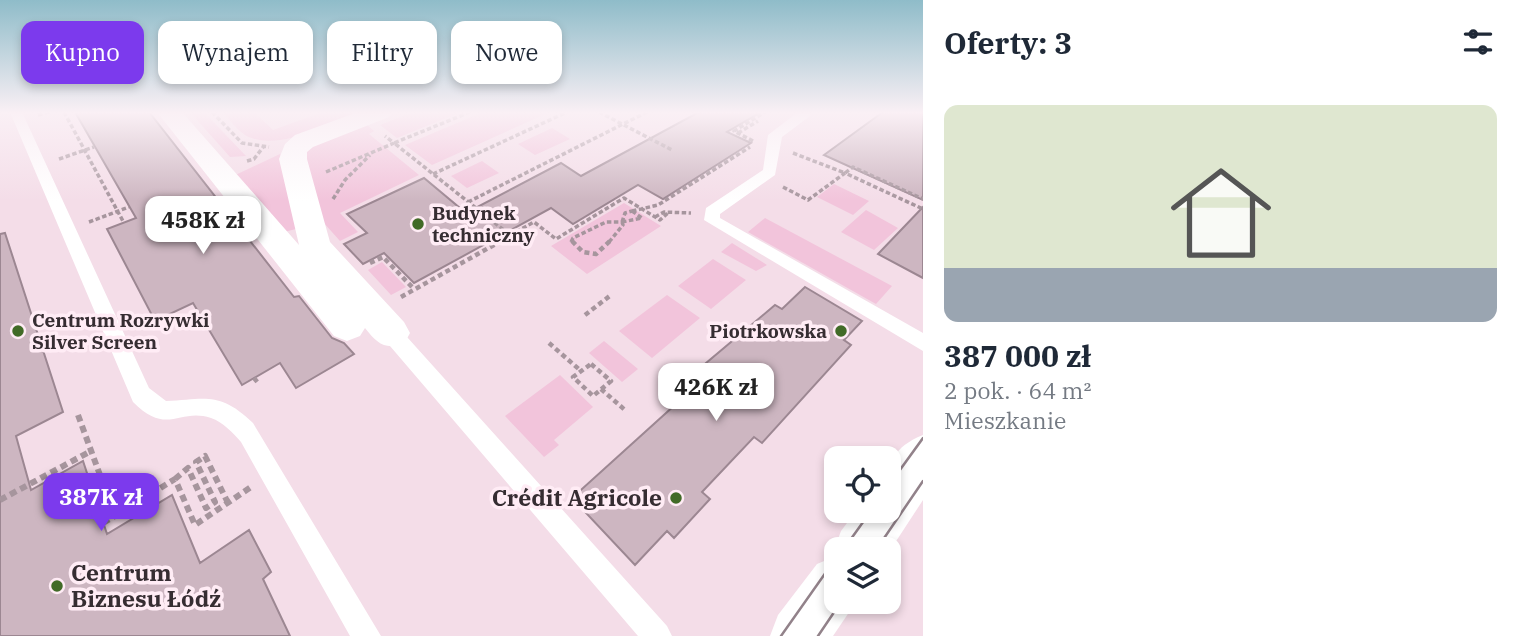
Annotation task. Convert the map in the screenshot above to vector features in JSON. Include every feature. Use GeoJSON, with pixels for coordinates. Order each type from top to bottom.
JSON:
{"type":"FeatureCollection","features":[{"type":"Feature","properties":{"kind":"street"},"geometry":{"type":"LineString","coordinates":[[197,142],[370,324]]}},
{"type":"Feature","properties":{"kind":"street"},"geometry":{"type":"LineString","coordinates":[[303,142],[295,150],[293,159],[313,241],[370,324]]}},
{"type":"Feature","properties":{"kind":"street"},"geometry":{"type":"LineString","coordinates":[[901,490],[923,458]]}},
{"type":"Feature","properties":{"kind":"street"},"geometry":{"type":"LineString","coordinates":[[799,636],[824,600]]}},
{"type":"Feature","properties":{"kind":"lane"},"geometry":{"type":"LineString","coordinates":[[29,142],[141,395],[150,406],[160,411],[207,407],[223,413],[241,425],[366,636]]}},
{"type":"Feature","properties":{"kind":"lane"},"geometry":{"type":"LineString","coordinates":[[774,142],[770,172],[712,212],[712,220],[923,343]]}},
{"type":"Feature","properties":{"kind":"lane"},"geometry":{"type":"LineString","coordinates":[[370,324],[657,636]]}},
{"type":"Feature","properties":{"kind":"path"},"geometry":{"type":"LineString","coordinates":[[80,142],[124,223]]}},
{"type":"Feature","properties":{"kind":"path"},"geometry":{"type":"LineString","coordinates":[[241,142],[295,150]]}},
{"type":"Feature","properties":{"kind":"path"},"geometry":{"type":"LineString","coordinates":[[397,142],[394,143],[510,235]]}},
{"type":"Feature","properties":{"kind":"path"},"geometry":{"type":"LineString","coordinates":[[432,174],[502,142]]}},
{"type":"Feature","properties":{"kind":"path"},"geometry":{"type":"LineString","coordinates":[[468,202],[590,142]]}},
{"type":"Feature","properties":{"kind":"path"},"geometry":{"type":"LineString","coordinates":[[656,142],[672,150]]}},
{"type":"Feature","properties":{"kind":"path"},"geometry":{"type":"LineString","coordinates":[[631,211],[642,218],[622,222],[596,226],[571,242],[583,252],[596,254],[623,225],[622,222],[625,213],[631,211],[640,208],[658,205],[755,144],[751,142]]}},
{"type":"Feature","properties":{"kind":"path"},"geometry":{"type":"LineString","coordinates":[[774,145],[845,173],[923,209]]}},
{"type":"Feature","properties":{"kind":"path"},"geometry":{"type":"LineString","coordinates":[[39,165],[94,147]]}},
{"type":"Feature","properties":{"kind":"path"},"geometry":{"type":"LineString","coordinates":[[333,200],[345,180],[374,152],[385,147]]}},
{"type":"Feature","properties":{"kind":"path"},"geometry":{"type":"LineString","coordinates":[[763,177],[808,200],[853,167],[923,199]]}},
{"type":"Feature","properties":{"kind":"path"},"geometry":{"type":"LineString","coordinates":[[370,324],[414,289],[534,222],[556,239],[624,198],[660,220],[666,212]]}},
{"type":"Feature","properties":{"kind":"path"},"geometry":{"type":"LineString","coordinates":[[69,230],[129,207]]}},
{"type":"Feature","properties":{"kind":"path"},"geometry":{"type":"LineString","coordinates":[[358,270],[383,257],[414,289]]}},
{"type":"Feature","properties":{"kind":"path"},"geometry":{"type":"LineString","coordinates":[[585,314],[611,295]]}},
{"type":"Feature","properties":{"kind":"path"},"geometry":{"type":"LineString","coordinates":[[549,343],[581,371]]}},
{"type":"Feature","properties":{"kind":"path"},"geometry":{"type":"LineString","coordinates":[[591,364],[611,381],[593,396],[573,377],[581,371],[591,364]]}},
{"type":"Feature","properties":{"kind":"path"},"geometry":{"type":"LineString","coordinates":[[254,378],[259,384]]}},
{"type":"Feature","properties":{"kind":"path"},"geometry":{"type":"LineString","coordinates":[[601,389],[625,411]]}},
{"type":"Feature","properties":{"kind":"path"},"geometry":{"type":"LineString","coordinates":[[78,415],[115,516]]}},
{"type":"Feature","properties":{"kind":"path"},"geometry":{"type":"LineString","coordinates":[[0,500],[91,451]]}},
{"type":"Feature","properties":{"kind":"path"},"geometry":{"type":"LineString","coordinates":[[103,523],[175,480],[188,468],[206,508],[215,502],[196,462],[205,456],[228,503]]}},
{"type":"Feature","properties":{"kind":"path"},"geometry":{"type":"LineString","coordinates":[[175,480],[195,525],[218,510]]}},
{"type":"Feature","properties":{"kind":"shaded area"},"geometry":{"type":"Polygon","coordinates":[[[216,142],[232,142],[246,156],[230,157],[216,142]]]}},
{"type":"Feature","properties":{"kind":"shaded area"},"geometry":{"type":"Polygon","coordinates":[[[324,142],[378,142],[419,175],[340,213],[358,232],[340,241],[323,222],[302,153],[305,149],[324,142]]]}},
{"type":"Feature","properties":{"kind":"shaded area"},"geometry":{"type":"Polygon","coordinates":[[[413,142],[484,142],[432,165],[405,145],[413,142]]]}},
{"type":"Feature","properties":{"kind":"shaded area"},"geometry":{"type":"Polygon","coordinates":[[[523,142],[564,142],[535,155],[518,144],[523,142]]]}},
{"type":"Feature","properties":{"kind":"shaded area"},"geometry":{"type":"Polygon","coordinates":[[[280,154],[296,229],[276,234],[229,178],[280,154]]]}},
{"type":"Feature","properties":{"kind":"shaded area"},"geometry":{"type":"Polygon","coordinates":[[[482,161],[499,173],[467,188],[451,176],[482,161]]]}},
{"type":"Feature","properties":{"kind":"shaded area"},"geometry":{"type":"Polygon","coordinates":[[[834,184],[869,201],[853,215],[817,197],[834,184]]]}},
{"type":"Feature","properties":{"kind":"shaded area"},"geometry":{"type":"Polygon","coordinates":[[[624,203],[661,226],[587,274],[551,246],[624,203]]]}},
{"type":"Feature","properties":{"kind":"shaded area"},"geometry":{"type":"Polygon","coordinates":[[[866,210],[898,228],[874,250],[841,232],[866,210]]]}},
{"type":"Feature","properties":{"kind":"shaded area"},"geometry":{"type":"Polygon","coordinates":[[[765,218],[892,286],[876,304],[748,232],[765,218]]]}},
{"type":"Feature","properties":{"kind":"shaded area"},"geometry":{"type":"Polygon","coordinates":[[[732,243],[767,265],[756,271],[721,252],[732,243]]]}},
{"type":"Feature","properties":{"kind":"shaded area"},"geometry":{"type":"Polygon","coordinates":[[[713,259],[746,280],[711,309],[678,286],[713,259]]]}},
{"type":"Feature","properties":{"kind":"shaded area"},"geometry":{"type":"Polygon","coordinates":[[[382,262],[406,287],[391,295],[368,270],[382,262]]]}},
{"type":"Feature","properties":{"kind":"shaded area"},"geometry":{"type":"Polygon","coordinates":[[[667,295],[700,318],[652,358],[619,331],[667,295]]]}},
{"type":"Feature","properties":{"kind":"shaded area"},"geometry":{"type":"Polygon","coordinates":[[[604,341],[638,369],[622,382],[589,353],[604,341]]]}},
{"type":"Feature","properties":{"kind":"shaded area"},"geometry":{"type":"Polygon","coordinates":[[[560,375],[593,407],[554,440],[559,445],[544,457],[505,416],[560,375]]]}},
{"type":"Feature","properties":{"kind":"building"},"geometry":{"type":"Polygon","coordinates":[[[92,142],[172,142],[294,297],[299,296],[332,338],[344,343],[354,354],[296,388],[280,363],[242,385],[193,303],[155,321],[107,229],[136,218],[92,142]]]}},
{"type":"Feature","properties":{"kind":"building"},"geometry":{"type":"Polygon","coordinates":[[[644,142],[751,143],[663,199],[638,185],[573,224],[551,208],[414,283],[384,253],[363,264],[344,244],[367,233],[347,214],[424,178],[466,213],[561,163],[581,176],[644,142]]]}},
{"type":"Feature","properties":{"kind":"building"},"geometry":{"type":"Polygon","coordinates":[[[842,142],[923,142],[923,200],[824,155],[842,142]]]}},
{"type":"Feature","properties":{"kind":"building"},"geometry":{"type":"Polygon","coordinates":[[[923,207],[923,278],[878,254],[923,207]]]}},
{"type":"Feature","properties":{"kind":"building"},"geometry":{"type":"Polygon","coordinates":[[[5,233],[63,412],[16,436],[31,490],[83,461],[107,534],[172,495],[200,563],[249,530],[271,572],[263,579],[290,636],[0,636],[0,234],[5,233]]]}},
{"type":"Feature","properties":{"kind":"building"},"geometry":{"type":"Polygon","coordinates":[[[805,287],[862,321],[844,340],[851,345],[762,443],[754,437],[702,492],[710,499],[674,538],[667,531],[635,565],[572,498],[708,375],[699,369],[775,305],[782,309],[805,287]]]}},
{"type":"Feature","properties":{"kind":"tram line"},"geometry":{"type":"LineString","coordinates":[[901,468],[923,438]]}},
{"type":"Feature","properties":{"kind":"tram line"},"geometry":{"type":"LineString","coordinates":[[885,537],[923,481]]}},
{"type":"Feature","properties":{"kind":"tram line"},"geometry":{"type":"LineString","coordinates":[[852,537],[862,523]]}},
{"type":"Feature","properties":{"kind":"tram line"},"geometry":{"type":"LineString","coordinates":[[781,636],[824,575]]}},
{"type":"Feature","properties":{"kind":"tram line"},"geometry":{"type":"LineString","coordinates":[[818,636],[833,614]]}},
{"type":"Feature","properties":{"kind":"place","name":"Budynek techniczny"},"geometry":{"type":"Point","coordinates":[418,224]}},
{"type":"Feature","properties":{"kind":"place","name":"Centrum Rozrywki Silver Screen"},"geometry":{"type":"Point","coordinates":[18,331]}},
{"type":"Feature","properties":{"kind":"place","name":"Piotrkowska"},"geometry":{"type":"Point","coordinates":[841,331]}},
{"type":"Feature","properties":{"kind":"place","name":"Crédit Agricole"},"geometry":{"type":"Point","coordinates":[676,498]}},
{"type":"Feature","properties":{"kind":"place","name":"Centrum Biznesu Łódź"},"geometry":{"type":"Point","coordinates":[57,586]}}]}
